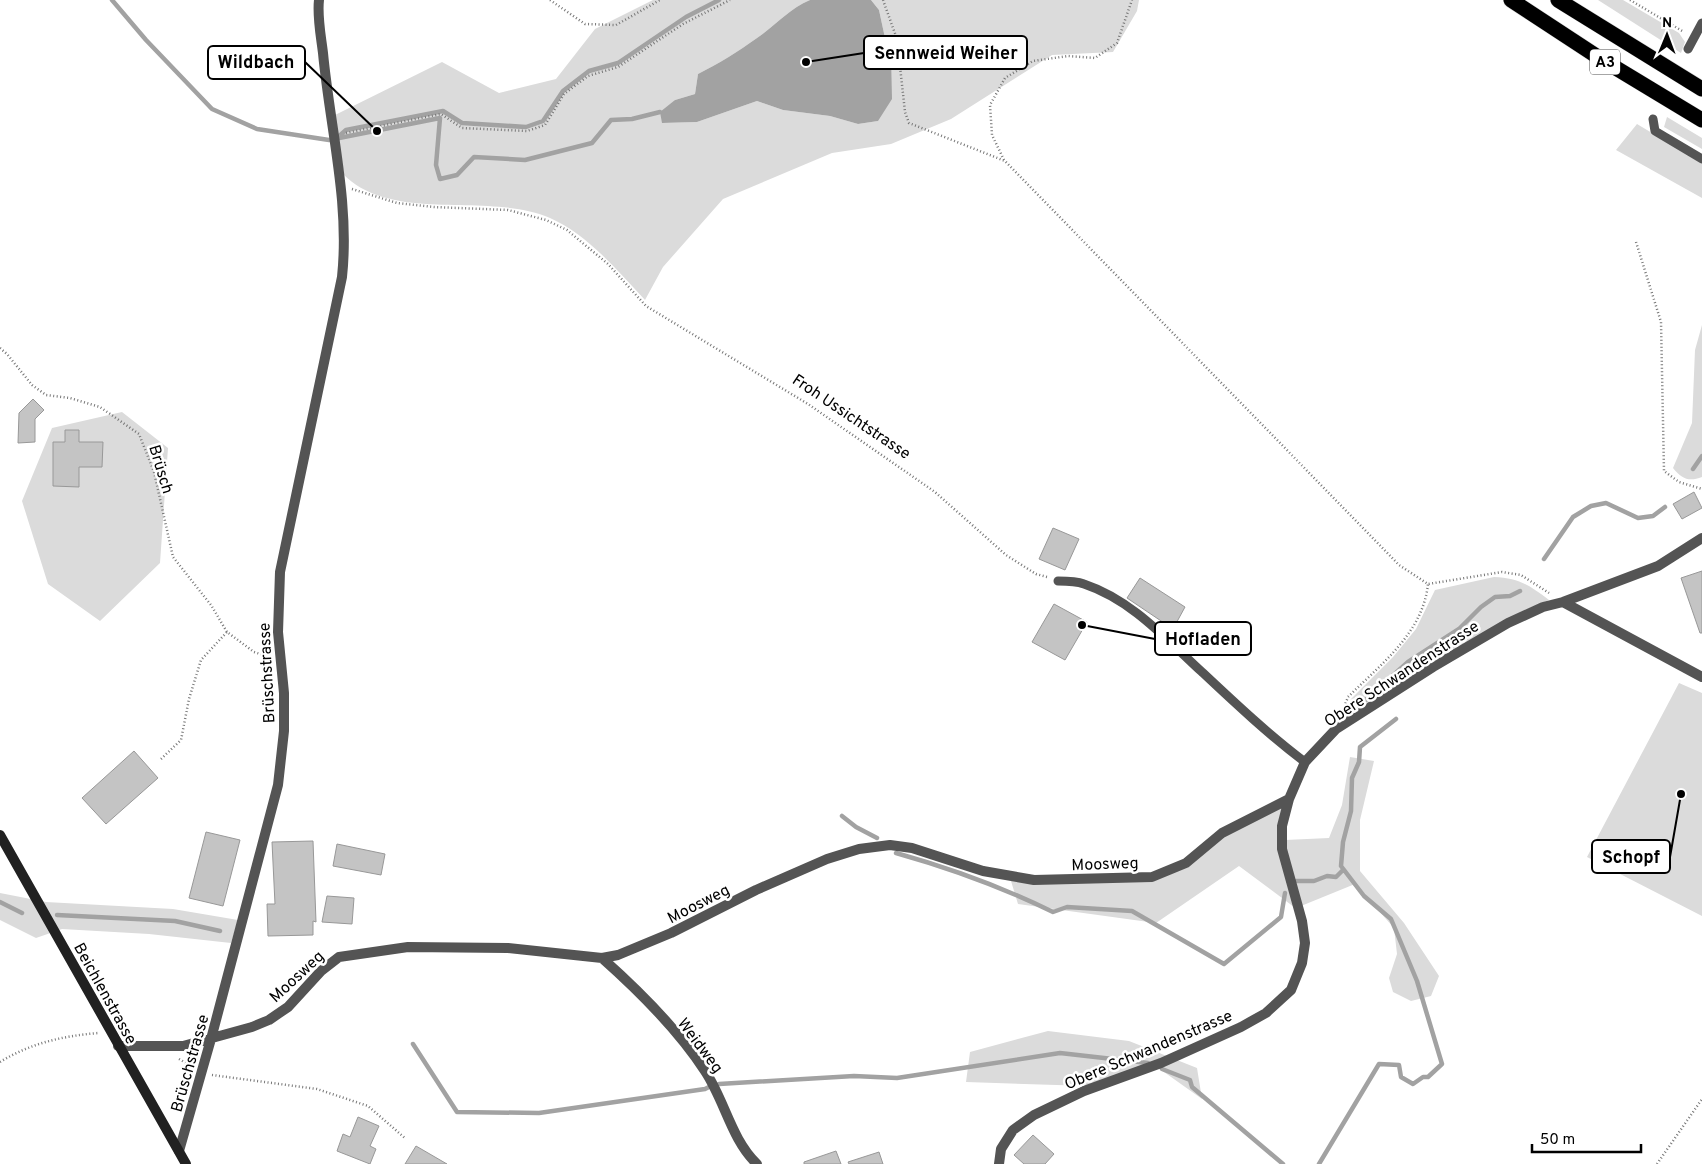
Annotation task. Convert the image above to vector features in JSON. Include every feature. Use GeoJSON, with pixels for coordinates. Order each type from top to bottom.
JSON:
{"type":"FeatureCollection","features":[{"type":"Feature","properties":{"kind":"highway","name":"A3"},"geometry":{"type":"LineString","coordinates":[[1510,0],[1608,64],[1702,120]]}},
{"type":"Feature","properties":{"kind":"highway","name":"A3"},"geometry":{"type":"LineString","coordinates":[[1558,0],[1702,89]]}},
{"type":"Feature","properties":{"kind":"street","name":"Brüschstrasse"},"geometry":{"type":"LineString","coordinates":[[179,1152],[212,1040],[278,785],[284,731],[278,608],[280,572],[342,277],[345,234],[319,0]]}},
{"type":"Feature","properties":{"kind":"street","name":"Obere Schwandenstrasse"},"geometry":{"type":"LineString","coordinates":[[999,1164],[1001,1149],[1013,1130],[1034,1115],[1084,1091],[1161,1063],[1241,1027],[1266,1013],[1291,990],[1302,963],[1305,943],[1302,921],[1282,849],[1282,826],[1289,799],[1305,762],[1336,729],[1433,667],[1508,623],[1543,608],[1658,566],[1702,538]]}},
{"type":"Feature","properties":{"kind":"street"},"geometry":{"type":"LineString","coordinates":[[1563,602],[1702,677]]}},
{"type":"Feature","properties":{"kind":"street","name":"Moosweg"},"geometry":{"type":"LineString","coordinates":[[118,1046],[160,1048],[183,1046],[212,1040],[269,1020],[288,1007],[321,971],[339,957],[408,947],[452,947],[508,948],[602,958],[636,948],[756,890],[826,859],[859,849],[890,846],[912,848],[983,871],[1034,880],[1152,876],[1186,863],[1222,833],[1289,799]]}},
{"type":"Feature","properties":{"kind":"street","name":"Beichlenstrasse"},"geometry":{"type":"LineString","coordinates":[[0,835],[186,1164]]}},
{"type":"Feature","properties":{"kind":"street","name":"Weidweg"},"geometry":{"type":"LineString","coordinates":[[602,958],[622,976],[670,1027],[704,1070],[738,1140],[757,1164]]}},
{"type":"Feature","properties":{"kind":"lane"},"geometry":{"type":"LineString","coordinates":[[1688,49],[1702,23]]}},
{"type":"Feature","properties":{"kind":"lane"},"geometry":{"type":"LineString","coordinates":[[1654,119],[1655,131],[1702,159]]}},
{"type":"Feature","properties":{"kind":"lane"},"geometry":{"type":"LineString","coordinates":[[1058,580],[1083,583],[1112,596],[1145,618],[1285,747],[1305,762]]}},
{"type":"Feature","properties":{"kind":"path"},"geometry":{"type":"LineString","coordinates":[[550,0],[585,24],[616,25],[660,0]]}},
{"type":"Feature","properties":{"kind":"path"},"geometry":{"type":"LineString","coordinates":[[347,133],[441,114],[462,128],[527,131],[545,125],[564,94],[588,76],[618,67],[683,24],[730,0]]}},
{"type":"Feature","properties":{"kind":"path"},"geometry":{"type":"LineString","coordinates":[[884,0],[897,39],[905,112],[909,123],[1005,161]]}},
{"type":"Feature","properties":{"kind":"path"},"geometry":{"type":"LineString","coordinates":[[1132,0],[1117,43],[1095,58],[1068,56],[1033,61],[1005,78],[990,105],[992,135],[1005,161],[1399,565],[1428,584],[1502,572],[1521,575],[1563,602]]}},
{"type":"Feature","properties":{"kind":"path"},"geometry":{"type":"LineString","coordinates":[[1630,0],[1694,38]]}},
{"type":"Feature","properties":{"kind":"path","name":"Froh Ussichtstrasse"},"geometry":{"type":"LineString","coordinates":[[341,186],[396,203],[434,207],[508,210],[546,220],[568,230],[608,264],[646,306],[808,404],[935,492],[1019,564],[1036,574],[1058,580]]}},
{"type":"Feature","properties":{"kind":"path"},"geometry":{"type":"LineString","coordinates":[[1636,242],[1661,322],[1664,471],[1679,482],[1702,489]]}},
{"type":"Feature","properties":{"kind":"path","name":"Brüsch"},"geometry":{"type":"LineString","coordinates":[[0,348],[32,386],[46,395],[70,398],[100,406],[139,434],[154,472],[173,557],[211,605],[227,632]]}},
{"type":"Feature","properties":{"kind":"path"},"geometry":{"type":"LineString","coordinates":[[1336,729],[1348,697],[1410,633],[1427,599],[1428,584]]}},
{"type":"Feature","properties":{"kind":"path"},"geometry":{"type":"LineString","coordinates":[[161,759],[181,740],[189,699],[201,660],[227,632],[254,652],[281,661]]}},
{"type":"Feature","properties":{"kind":"path"},"geometry":{"type":"LineString","coordinates":[[0,1062],[18,1051],[43,1042],[74,1035],[111,1032]]}},
{"type":"Feature","properties":{"kind":"path"},"geometry":{"type":"LineString","coordinates":[[160,1048],[202,1073],[317,1089],[368,1106],[406,1139]]}},
{"type":"Feature","properties":{"kind":"path"},"geometry":{"type":"LineString","coordinates":[[1657,1164],[1702,1099]]}},
{"type":"Feature","properties":{"kind":"shaded area"},"geometry":{"type":"Polygon","coordinates":[[[653,0],[810,0],[796,8],[743,48],[698,74],[695,94],[675,100],[662,123],[697,122],[757,101],[783,110],[830,116],[858,124],[878,121],[891,57],[879,10],[871,0],[1139,0],[1137,11],[1113,52],[1052,55],[951,119],[891,144],[832,153],[723,199],[663,267],[645,300],[589,243],[577,233],[550,218],[526,210],[415,203],[389,199],[365,190],[344,175],[335,115],[442,62],[499,93],[556,79],[595,29],[653,0]]]}},
{"type":"Feature","properties":{"kind":"shaded area"},"geometry":{"type":"Polygon","coordinates":[[[810,0],[871,0],[879,10],[891,57],[892,99],[878,121],[858,124],[830,116],[783,110],[757,101],[697,122],[662,123],[660,112],[675,100],[695,94],[698,74],[743,48],[796,8],[810,0]]]}},
{"type":"Feature","properties":{"kind":"shaded area"},"geometry":{"type":"Polygon","coordinates":[[[1598,0],[1623,0],[1679,33],[1685,42],[1681,53],[1598,0]]]}},
{"type":"Feature","properties":{"kind":"shaded area"},"geometry":{"type":"Polygon","coordinates":[[[1667,117],[1702,138],[1702,149],[1664,127],[1667,117]]]}},
{"type":"Feature","properties":{"kind":"shaded area"},"geometry":{"type":"Polygon","coordinates":[[[1637,124],[1702,163],[1702,198],[1616,150],[1637,124]]]}},
{"type":"Feature","properties":{"kind":"shaded area"},"geometry":{"type":"Polygon","coordinates":[[[1702,325],[1702,477],[1689,479],[1680,475],[1673,468],[1692,423],[1695,350],[1702,325]]]}},
{"type":"Feature","properties":{"kind":"shaded area"},"geometry":{"type":"Polygon","coordinates":[[[122,412],[168,448],[160,563],[100,621],[48,584],[22,501],[52,428],[122,412]]]}},
{"type":"Feature","properties":{"kind":"shaded area"},"geometry":{"type":"Polygon","coordinates":[[[1494,577],[1523,583],[1549,600],[1523,611],[1342,721],[1351,699],[1393,657],[1416,629],[1435,590],[1494,577]]]}},
{"type":"Feature","properties":{"kind":"shaded area"},"geometry":{"type":"Polygon","coordinates":[[[1679,683],[1702,693],[1702,916],[1587,857],[1679,683]]]}},
{"type":"Feature","properties":{"kind":"shaded area"},"geometry":{"type":"Polygon","coordinates":[[[1350,757],[1374,761],[1360,820],[1360,871],[1404,923],[1439,976],[1431,996],[1411,1001],[1393,992],[1389,978],[1397,954],[1394,928],[1355,884],[1301,906],[1294,907],[1239,866],[1156,923],[1018,904],[1011,881],[1153,879],[1166,875],[1185,866],[1232,831],[1284,805],[1285,840],[1329,838],[1342,805],[1350,757]]]}},
{"type":"Feature","properties":{"kind":"shaded area"},"geometry":{"type":"Polygon","coordinates":[[[0,893],[46,902],[173,909],[238,920],[231,943],[149,934],[62,929],[36,938],[0,920],[0,893]]]}},
{"type":"Feature","properties":{"kind":"shaded area"},"geometry":{"type":"Polygon","coordinates":[[[1048,1031],[1129,1041],[1197,1068],[1202,1099],[1157,1067],[1089,1086],[966,1082],[970,1052],[1048,1031]]]}},
{"type":"Feature","properties":{"kind":"building"},"geometry":{"type":"Polygon","coordinates":[[[33,399],[44,410],[35,419],[35,442],[18,443],[19,413],[33,399]]]}},
{"type":"Feature","properties":{"kind":"building"},"geometry":{"type":"Polygon","coordinates":[[[65,430],[79,430],[79,442],[103,442],[102,467],[79,467],[79,487],[53,486],[53,442],[65,442],[65,430]]]}},
{"type":"Feature","properties":{"kind":"building"},"geometry":{"type":"Polygon","coordinates":[[[1694,492],[1702,508],[1682,519],[1673,504],[1694,492]]]}},
{"type":"Feature","properties":{"kind":"building"},"geometry":{"type":"Polygon","coordinates":[[[1053,528],[1079,539],[1065,570],[1039,559],[1053,528]]]}},
{"type":"Feature","properties":{"kind":"building"},"geometry":{"type":"Polygon","coordinates":[[[1702,571],[1702,633],[1700,633],[1681,578],[1702,571]]]}},
{"type":"Feature","properties":{"kind":"building"},"geometry":{"type":"Polygon","coordinates":[[[1140,578],[1185,607],[1173,629],[1127,598],[1140,578]]]}},
{"type":"Feature","properties":{"kind":"building"},"geometry":{"type":"Polygon","coordinates":[[[1054,604],[1087,622],[1065,660],[1032,642],[1054,604]]]}},
{"type":"Feature","properties":{"kind":"building"},"geometry":{"type":"Polygon","coordinates":[[[134,751],[158,778],[106,824],[82,798],[134,751]]]}},
{"type":"Feature","properties":{"kind":"building"},"geometry":{"type":"Polygon","coordinates":[[[206,832],[240,840],[223,906],[189,898],[206,832]]]}},
{"type":"Feature","properties":{"kind":"building"},"geometry":{"type":"Polygon","coordinates":[[[313,841],[316,922],[313,921],[313,935],[268,936],[267,904],[275,904],[272,842],[313,841]]]}},
{"type":"Feature","properties":{"kind":"building"},"geometry":{"type":"Polygon","coordinates":[[[337,844],[385,854],[381,875],[333,866],[337,844]]]}},
{"type":"Feature","properties":{"kind":"building"},"geometry":{"type":"Polygon","coordinates":[[[327,896],[354,898],[352,924],[322,922],[327,896]]]}},
{"type":"Feature","properties":{"kind":"building"},"geometry":{"type":"Polygon","coordinates":[[[358,1117],[379,1126],[370,1146],[376,1149],[370,1164],[337,1151],[343,1134],[350,1137],[358,1117]]]}},
{"type":"Feature","properties":{"kind":"building"},"geometry":{"type":"Polygon","coordinates":[[[1033,1135],[1054,1154],[1045,1164],[1024,1164],[1014,1155],[1033,1135]]]}},
{"type":"Feature","properties":{"kind":"building"},"geometry":{"type":"Polygon","coordinates":[[[416,1146],[447,1164],[405,1164],[416,1146]]]}},
{"type":"Feature","properties":{"kind":"building"},"geometry":{"type":"Polygon","coordinates":[[[836,1151],[841,1164],[804,1164],[804,1162],[836,1151]]]}},
{"type":"Feature","properties":{"kind":"building"},"geometry":{"type":"Polygon","coordinates":[[[879,1152],[883,1164],[849,1164],[848,1162],[879,1152]]]}},
{"type":"Feature","properties":{"kind":"waterway"},"geometry":{"type":"LineString","coordinates":[[112,0],[146,40],[212,109],[257,129],[329,140],[440,118],[436,165],[440,179],[457,175],[474,157],[525,160],[592,143],[611,120],[632,119],[660,112]]}},
{"type":"Feature","properties":{"kind":"waterway"},"geometry":{"type":"LineString","coordinates":[[337,138],[346,130],[443,111],[462,123],[526,127],[543,121],[563,91],[589,71],[618,63],[686,17],[719,0]]}},
{"type":"Feature","properties":{"kind":"waterway"},"geometry":{"type":"LineString","coordinates":[[1693,469],[1702,456]]}},
{"type":"Feature","properties":{"kind":"waterway"},"geometry":{"type":"LineString","coordinates":[[1544,559],[1573,517],[1591,506],[1606,503],[1638,518],[1653,516],[1665,507]]}},
{"type":"Feature","properties":{"kind":"waterway"},"geometry":{"type":"LineString","coordinates":[[1359,709],[1359,706],[1408,662],[1459,629],[1481,607],[1495,597],[1510,596],[1520,591]]}},
{"type":"Feature","properties":{"kind":"waterway"},"geometry":{"type":"LineString","coordinates":[[1319,1164],[1379,1064],[1399,1065],[1401,1077],[1413,1084],[1423,1077],[1428,1077],[1442,1064],[1417,981],[1391,919],[1364,896],[1341,866],[1343,842],[1351,811],[1352,778],[1359,762],[1360,747],[1396,719]]}},
{"type":"Feature","properties":{"kind":"waterway"},"geometry":{"type":"LineString","coordinates":[[842,816],[856,827],[877,838]]}},
{"type":"Feature","properties":{"kind":"waterway"},"geometry":{"type":"LineString","coordinates":[[896,853],[976,879],[1053,912],[1067,907],[1132,911],[1224,964],[1281,917],[1285,893]]}},
{"type":"Feature","properties":{"kind":"waterway"},"geometry":{"type":"LineString","coordinates":[[1296,881],[1314,881],[1327,876],[1336,877],[1343,870]]}},
{"type":"Feature","properties":{"kind":"waterway"},"geometry":{"type":"LineString","coordinates":[[0,902],[22,913]]}},
{"type":"Feature","properties":{"kind":"waterway"},"geometry":{"type":"LineString","coordinates":[[57,915],[175,921],[220,931]]}},
{"type":"Feature","properties":{"kind":"waterway"},"geometry":{"type":"LineString","coordinates":[[413,1044],[457,1112],[539,1113],[705,1089],[711,1086]]}},
{"type":"Feature","properties":{"kind":"waterway"},"geometry":{"type":"LineString","coordinates":[[719,1084],[854,1076],[897,1078],[1060,1053],[1148,1063]]}},
{"type":"Feature","properties":{"kind":"waterway"},"geometry":{"type":"LineString","coordinates":[[1162,1069],[1190,1080],[1192,1087],[1283,1164]]}},
{"type":"Feature","properties":{"kind":"place","name":"Sennweid Weiher"},"geometry":{"type":"Point","coordinates":[806,62]}},
{"type":"Feature","properties":{"kind":"place","name":"Wildbach"},"geometry":{"type":"Point","coordinates":[377,131]}},
{"type":"Feature","properties":{"kind":"place","name":"Hofladen"},"geometry":{"type":"Point","coordinates":[1082,625]}},
{"type":"Feature","properties":{"kind":"place","name":"Schopf"},"geometry":{"type":"Point","coordinates":[1681,794]}}]}
